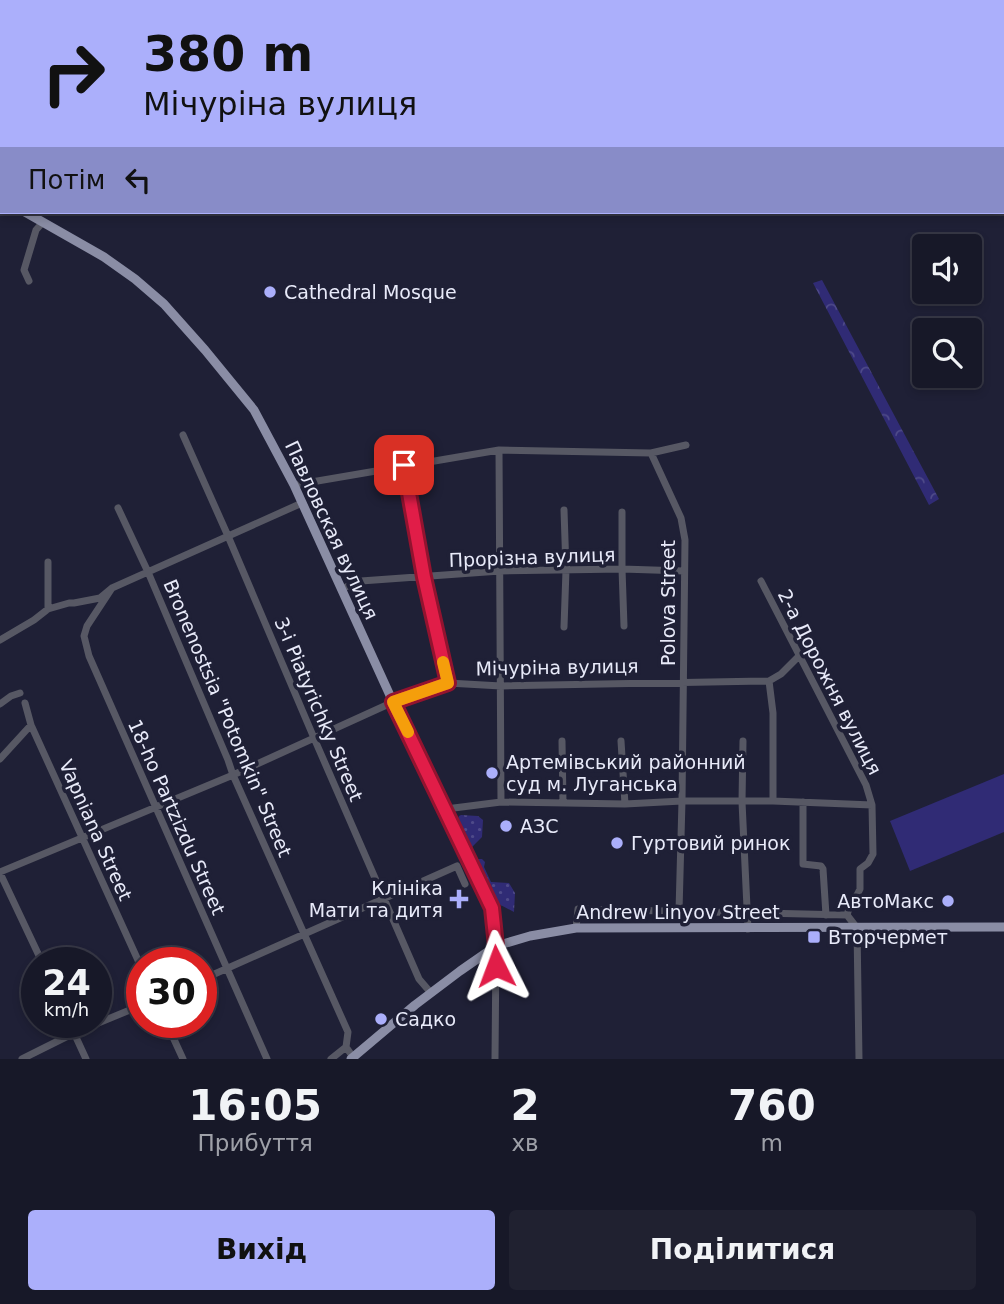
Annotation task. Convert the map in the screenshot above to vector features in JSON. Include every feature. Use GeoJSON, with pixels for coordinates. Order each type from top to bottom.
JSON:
{"type":"FeatureCollection","features":[{"type":"Feature","properties":{"kind":"main road","name":"Павловская вулиця"},"geometry":{"type":"LineString","coordinates":[[29,214],[104,257],[135,279],[164,304],[246,398],[294,485],[393,702],[492,908],[496,946]]}},
{"type":"Feature","properties":{"kind":"main road","name":"Andrew Linyov Street"},"geometry":{"type":"LineString","coordinates":[[352,1058],[431,993],[496,946],[530,936],[576,928],[1004,927]]}},
{"type":"Feature","properties":{"kind":"street"},"geometry":{"type":"LineString","coordinates":[[29,281],[24,270],[36,230],[43,222]]}},
{"type":"Feature","properties":{"kind":"street","name":"3-i Piatyrichky Street"},"geometry":{"type":"LineString","coordinates":[[183,435],[419,979],[431,993]]}},
{"type":"Feature","properties":{"kind":"street"},"geometry":{"type":"LineString","coordinates":[[294,485],[499,450],[651,453],[686,445]]}},
{"type":"Feature","properties":{"kind":"street"},"geometry":{"type":"LineString","coordinates":[[499,450],[501,802]]}},
{"type":"Feature","properties":{"kind":"street","name":"Polova Street"},"geometry":{"type":"LineString","coordinates":[[651,453],[681,517],[685,540],[679,911]]}},
{"type":"Feature","properties":{"kind":"street"},"geometry":{"type":"LineString","coordinates":[[404,465],[424,577],[448,683]]}},
{"type":"Feature","properties":{"kind":"street"},"geometry":{"type":"LineString","coordinates":[[0,640],[48,609],[100,598],[112,588],[302,503]]}},
{"type":"Feature","properties":{"kind":"street","name":"Bronenostsia \"Potomkin\" Street"},"geometry":{"type":"LineString","coordinates":[[118,508],[348,1032],[346,1047],[352,1058]]}},
{"type":"Feature","properties":{"kind":"street"},"geometry":{"type":"LineString","coordinates":[[564,510],[565,627]]}},
{"type":"Feature","properties":{"kind":"street"},"geometry":{"type":"LineString","coordinates":[[622,512],[624,626]]}},
{"type":"Feature","properties":{"kind":"street"},"geometry":{"type":"LineString","coordinates":[[48,562],[48,609]]}},
{"type":"Feature","properties":{"kind":"street","name":"Прорізна вулиця"},"geometry":{"type":"LineString","coordinates":[[341,589],[361,581],[500,570],[684,571]]}},
{"type":"Feature","properties":{"kind":"street","name":"2-а Дорожня вулиця"},"geometry":{"type":"LineString","coordinates":[[761,581],[866,785],[872,805],[873,854],[868,863],[860,869],[860,888],[847,915]]}},
{"type":"Feature","properties":{"kind":"street","name":"18-ho Partzizdu Street"},"geometry":{"type":"LineString","coordinates":[[112,588],[87,626],[84,636],[89,656],[267,1059]]}},
{"type":"Feature","properties":{"kind":"street"},"geometry":{"type":"LineString","coordinates":[[773,801],[773,713],[769,681],[781,674],[799,656]]}},
{"type":"Feature","properties":{"kind":"street","name":"Мічуріна вулиця"},"geometry":{"type":"LineString","coordinates":[[0,873],[233,775],[393,702],[448,683],[501,686],[769,681]]}},
{"type":"Feature","properties":{"kind":"street"},"geometry":{"type":"LineString","coordinates":[[0,704],[20,693]]}},
{"type":"Feature","properties":{"kind":"street","name":"Vapniana Street"},"geometry":{"type":"LineString","coordinates":[[25,703],[31,725],[132,947]]}},
{"type":"Feature","properties":{"kind":"street"},"geometry":{"type":"LineString","coordinates":[[0,759],[31,725]]}},
{"type":"Feature","properties":{"kind":"street"},"geometry":{"type":"LineString","coordinates":[[562,741],[563,803]]}},
{"type":"Feature","properties":{"kind":"street"},"geometry":{"type":"LineString","coordinates":[[621,741],[625,804]]}},
{"type":"Feature","properties":{"kind":"street"},"geometry":{"type":"LineString","coordinates":[[743,741],[742,802],[748,929]]}},
{"type":"Feature","properties":{"kind":"street"},"geometry":{"type":"LineString","coordinates":[[446,809],[501,802],[625,804],[773,801],[872,805]]}},
{"type":"Feature","properties":{"kind":"street"},"geometry":{"type":"LineString","coordinates":[[803,802],[803,864],[821,866],[824,869],[826,915]]}},
{"type":"Feature","properties":{"kind":"street"},"geometry":{"type":"LineString","coordinates":[[217,974],[457,866],[465,884]]}},
{"type":"Feature","properties":{"kind":"street"},"geometry":{"type":"LineString","coordinates":[[0,873],[34,947]]}},
{"type":"Feature","properties":{"kind":"street"},"geometry":{"type":"LineString","coordinates":[[576,928],[578,909],[847,915],[857,928],[859,1059]]}},
{"type":"Feature","properties":{"kind":"street"},"geometry":{"type":"LineString","coordinates":[[495,1059],[496,946]]}},
{"type":"Feature","properties":{"kind":"street"},"geometry":{"type":"LineString","coordinates":[[22,1059],[64,1038]]}},
{"type":"Feature","properties":{"kind":"street"},"geometry":{"type":"LineString","coordinates":[[76,1038],[86,1059]]}},
{"type":"Feature","properties":{"kind":"street"},"geometry":{"type":"LineString","coordinates":[[173,1038],[183,1059]]}},
{"type":"Feature","properties":{"kind":"street"},"geometry":{"type":"LineString","coordinates":[[331,1059],[346,1047]]}},
{"type":"Feature","properties":{"kind":"green space"},"geometry":{"type":"Polygon","coordinates":[[[822,280],[939,499],[929,505],[813,283],[822,280]]]}},
{"type":"Feature","properties":{"kind":"green space"},"geometry":{"type":"Polygon","coordinates":[[[1004,774],[1004,832],[910,871],[890,821],[1004,774]]]}},
{"type":"Feature","properties":{"kind":"green space"},"geometry":{"type":"Polygon","coordinates":[[[461,815],[478,816],[483,820],[482,837],[472,847],[468,847],[457,821],[461,815]]]}},
{"type":"Feature","properties":{"kind":"green space"},"geometry":{"type":"Polygon","coordinates":[[[478,859],[485,862],[484,867],[491,882],[509,883],[515,893],[514,912],[497,903],[476,863],[478,859]]]}},
{"type":"Feature","properties":{"kind":"slow traffic"},"geometry":{"type":"LineString","coordinates":[[408,732],[393,702],[448,683],[443,662]]}},
{"type":"Feature","properties":{"kind":"place","name":"Cathedral Mosque"},"geometry":{"type":"Point","coordinates":[270,292]}},
{"type":"Feature","properties":{"kind":"place","name":"Артемівський районний суд м. Луганська"},"geometry":{"type":"Point","coordinates":[492,773]}},
{"type":"Feature","properties":{"kind":"place","name":"АЗС"},"geometry":{"type":"Point","coordinates":[506,826]}},
{"type":"Feature","properties":{"kind":"place","name":"Гуртовий ринок"},"geometry":{"type":"Point","coordinates":[617,843]}},
{"type":"Feature","properties":{"kind":"place","name":"Клініка Мати та дитя"},"geometry":{"type":"Point","coordinates":[459,899]}},
{"type":"Feature","properties":{"kind":"place","name":"АвтоМакс"},"geometry":{"type":"Point","coordinates":[948,901]}},
{"type":"Feature","properties":{"kind":"place","name":"Вторчермет"},"geometry":{"type":"Point","coordinates":[814,937]}},
{"type":"Feature","properties":{"kind":"place","name":"Садко"},"geometry":{"type":"Point","coordinates":[381,1019]}},
{"type":"Feature","properties":{"kind":"route"},"geometry":{"type":"LineString","coordinates":[[404,465],[424,577],[448,683],[393,702],[492,908],[496,966]]}}]}
